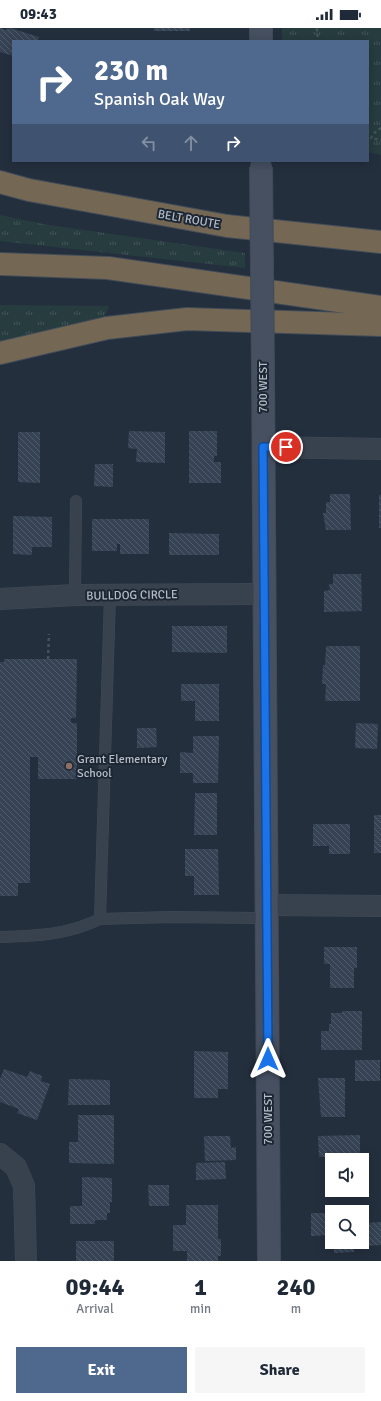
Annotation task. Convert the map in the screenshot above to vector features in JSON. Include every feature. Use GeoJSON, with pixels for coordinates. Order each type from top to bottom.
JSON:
{"type":"FeatureCollection","features":[{"type":"Feature","properties":{"kind":"highway"},"geometry":{"type":"LineString","coordinates":[[0,177],[29,190]]}},
{"type":"Feature","properties":{"kind":"highway","name":"BELT ROUTE"},"geometry":{"type":"LineString","coordinates":[[0,182],[29,190],[226,226],[381,242]]}},
{"type":"Feature","properties":{"kind":"highway"},"geometry":{"type":"LineString","coordinates":[[0,264],[108,268],[381,307]]}},
{"type":"Feature","properties":{"kind":"highway"},"geometry":{"type":"LineString","coordinates":[[0,353],[107,328],[187,319],[381,325]]}},
{"type":"Feature","properties":{"kind":"main road"},"geometry":{"type":"LineString","coordinates":[[261,28],[261,40]]}},
{"type":"Feature","properties":{"kind":"main road","name":"700 WEST"},"geometry":{"type":"LineString","coordinates":[[261,164],[269,1261]]}},
{"type":"Feature","properties":{"kind":"street"},"geometry":{"type":"LineString","coordinates":[[263,447],[381,448]]}},
{"type":"Feature","properties":{"kind":"street","name":"BULLDOG CIRCLE"},"geometry":{"type":"LineString","coordinates":[[0,599],[75,595],[264,594]]}},
{"type":"Feature","properties":{"kind":"street"},"geometry":{"type":"LineString","coordinates":[[267,912],[381,906]]}},
{"type":"Feature","properties":{"kind":"street"},"geometry":{"type":"LineString","coordinates":[[0,1154],[16,1168],[24,1186],[26,1261]]}},
{"type":"Feature","properties":{"kind":"lane"},"geometry":{"type":"LineString","coordinates":[[75,595],[76,501]]}},
{"type":"Feature","properties":{"kind":"lane"},"geometry":{"type":"LineString","coordinates":[[100,919],[110,595]]}},
{"type":"Feature","properties":{"kind":"lane"},"geometry":{"type":"LineString","coordinates":[[0,937],[41,936],[86,926],[100,919],[267,912]]}},
{"type":"Feature","properties":{"kind":"path"},"geometry":{"type":"LineString","coordinates":[[317,28],[318,40]]}},
{"type":"Feature","properties":{"kind":"path"},"geometry":{"type":"LineString","coordinates":[[369,138],[381,128]]}},
{"type":"Feature","properties":{"kind":"path"},"geometry":{"type":"LineString","coordinates":[[369,138],[381,140]]}},
{"type":"Feature","properties":{"kind":"path"},"geometry":{"type":"LineString","coordinates":[[48,634],[48,659]]}},
{"type":"Feature","properties":{"kind":"green space"},"geometry":{"type":"Polygon","coordinates":[[[282,28],[381,28],[381,155],[369,152],[369,40],[282,40],[282,28]]]}},
{"type":"Feature","properties":{"kind":"green space"},"geometry":{"type":"Polygon","coordinates":[[[0,215],[43,224],[245,253],[245,268],[0,241],[0,215]]]}},
{"type":"Feature","properties":{"kind":"green space"},"geometry":{"type":"Polygon","coordinates":[[[0,305],[109,306],[105,316],[0,342],[0,305]]]}},
{"type":"Feature","properties":{"kind":"building"},"geometry":{"type":"Polygon","coordinates":[[[0,28],[5,30],[10,28],[39,37],[38,40],[12,40],[12,56],[0,52],[0,28]]]}},
{"type":"Feature","properties":{"kind":"building"},"geometry":{"type":"Polygon","coordinates":[[[154,28],[190,28],[190,31],[154,31],[154,28]]]}},
{"type":"Feature","properties":{"kind":"building"},"geometry":{"type":"Polygon","coordinates":[[[129,431],[165,432],[165,463],[136,462],[137,449],[128,448],[129,431]]]}},
{"type":"Feature","properties":{"kind":"building"},"geometry":{"type":"Polygon","coordinates":[[[189,431],[217,431],[217,456],[214,456],[214,462],[221,462],[221,483],[189,483],[189,431]]]}},
{"type":"Feature","properties":{"kind":"building"},"geometry":{"type":"Polygon","coordinates":[[[18,432],[40,432],[40,483],[18,482],[18,432]]]}},
{"type":"Feature","properties":{"kind":"building"},"geometry":{"type":"Polygon","coordinates":[[[95,464],[113,464],[113,487],[94,486],[95,464]]]}},
{"type":"Feature","properties":{"kind":"building"},"geometry":{"type":"Polygon","coordinates":[[[330,494],[350,494],[351,530],[326,530],[323,513],[326,513],[326,502],[330,502],[330,494]]]}},
{"type":"Feature","properties":{"kind":"building"},"geometry":{"type":"Polygon","coordinates":[[[379,495],[381,495],[381,528],[379,528],[379,495]]]}},
{"type":"Feature","properties":{"kind":"building"},"geometry":{"type":"Polygon","coordinates":[[[13,516],[52,517],[52,547],[32,547],[32,555],[13,554],[13,516]]]}},
{"type":"Feature","properties":{"kind":"building"},"geometry":{"type":"Polygon","coordinates":[[[92,519],[149,519],[149,554],[120,554],[120,544],[117,544],[117,551],[92,551],[92,519]]]}},
{"type":"Feature","properties":{"kind":"building"},"geometry":{"type":"Polygon","coordinates":[[[169,533],[219,534],[219,555],[169,555],[169,533]]]}},
{"type":"Feature","properties":{"kind":"building"},"geometry":{"type":"Polygon","coordinates":[[[333,574],[361,574],[362,611],[324,612],[324,591],[330,590],[329,584],[333,584],[333,574]]]}},
{"type":"Feature","properties":{"kind":"building"},"geometry":{"type":"Polygon","coordinates":[[[172,626],[227,626],[227,653],[172,652],[172,626]]]}},
{"type":"Feature","properties":{"kind":"building"},"geometry":{"type":"Polygon","coordinates":[[[326,646],[360,646],[360,701],[325,701],[326,684],[322,684],[326,646]]]}},
{"type":"Feature","properties":{"kind":"building"},"geometry":{"type":"Polygon","coordinates":[[[4,659],[77,659],[76,718],[71,718],[71,723],[77,723],[77,779],[38,779],[38,757],[30,757],[30,883],[18,883],[18,896],[0,896],[0,662],[4,662],[4,659]]]}},
{"type":"Feature","properties":{"kind":"building"},"geometry":{"type":"Polygon","coordinates":[[[181,684],[219,684],[219,721],[195,721],[195,701],[181,701],[181,684]]]}},
{"type":"Feature","properties":{"kind":"building"},"geometry":{"type":"Polygon","coordinates":[[[356,723],[378,724],[377,749],[355,748],[356,723]]]}},
{"type":"Feature","properties":{"kind":"building"},"geometry":{"type":"Polygon","coordinates":[[[137,728],[156,728],[157,747],[137,748],[137,728]]]}},
{"type":"Feature","properties":{"kind":"building"},"geometry":{"type":"Polygon","coordinates":[[[193,736],[219,736],[218,783],[193,783],[193,773],[180,773],[180,752],[193,753],[193,736]]]}},
{"type":"Feature","properties":{"kind":"building"},"geometry":{"type":"Polygon","coordinates":[[[195,793],[217,793],[217,835],[194,835],[195,793]]]}},
{"type":"Feature","properties":{"kind":"building"},"geometry":{"type":"Polygon","coordinates":[[[374,815],[381,815],[381,853],[374,853],[374,815]]]}},
{"type":"Feature","properties":{"kind":"building"},"geometry":{"type":"Polygon","coordinates":[[[313,824],[350,824],[350,854],[329,854],[329,846],[313,846],[313,824]]]}},
{"type":"Feature","properties":{"kind":"building"},"geometry":{"type":"Polygon","coordinates":[[[185,849],[218,849],[219,895],[194,895],[194,876],[185,876],[185,849]]]}},
{"type":"Feature","properties":{"kind":"building"},"geometry":{"type":"Polygon","coordinates":[[[324,947],[357,947],[357,968],[354,968],[354,988],[330,988],[330,964],[324,964],[324,947]]]}},
{"type":"Feature","properties":{"kind":"building"},"geometry":{"type":"Polygon","coordinates":[[[342,1011],[362,1011],[362,1050],[321,1050],[321,1031],[329,1031],[329,1024],[331,1024],[331,1013],[342,1013],[342,1011]]]}},
{"type":"Feature","properties":{"kind":"building"},"geometry":{"type":"Polygon","coordinates":[[[194,1051],[228,1052],[228,1089],[218,1089],[218,1098],[194,1098],[194,1051]]]}},
{"type":"Feature","properties":{"kind":"building"},"geometry":{"type":"Polygon","coordinates":[[[355,1060],[380,1060],[380,1081],[355,1081],[355,1060]]]}},
{"type":"Feature","properties":{"kind":"building"},"geometry":{"type":"Polygon","coordinates":[[[4,1069],[27,1077],[30,1071],[42,1076],[41,1081],[50,1084],[37,1120],[17,1113],[19,1109],[0,1102],[0,1079],[4,1069]]]}},
{"type":"Feature","properties":{"kind":"building"},"geometry":{"type":"Polygon","coordinates":[[[318,1078],[345,1078],[345,1117],[321,1117],[318,1078]]]}},
{"type":"Feature","properties":{"kind":"building"},"geometry":{"type":"Polygon","coordinates":[[[69,1079],[110,1080],[110,1105],[68,1105],[69,1079]]]}},
{"type":"Feature","properties":{"kind":"building"},"geometry":{"type":"Polygon","coordinates":[[[78,1115],[114,1115],[114,1164],[69,1163],[69,1142],[78,1142],[78,1115]]]}},
{"type":"Feature","properties":{"kind":"building"},"geometry":{"type":"Polygon","coordinates":[[[360,1135],[360,1153],[325,1153],[325,1157],[319,1157],[318,1136],[360,1135]]]}},
{"type":"Feature","properties":{"kind":"building"},"geometry":{"type":"Polygon","coordinates":[[[204,1136],[230,1136],[231,1148],[236,1147],[236,1160],[205,1161],[204,1136]]]}},
{"type":"Feature","properties":{"kind":"building"},"geometry":{"type":"Polygon","coordinates":[[[225,1162],[226,1179],[196,1180],[196,1163],[225,1162]]]}},
{"type":"Feature","properties":{"kind":"building"},"geometry":{"type":"Polygon","coordinates":[[[82,1177],[112,1178],[112,1202],[110,1202],[110,1213],[107,1213],[107,1220],[95,1220],[95,1224],[70,1224],[70,1206],[82,1206],[82,1177]]]}},
{"type":"Feature","properties":{"kind":"building"},"geometry":{"type":"Polygon","coordinates":[[[148,1185],[169,1185],[169,1206],[149,1206],[148,1185]]]}},
{"type":"Feature","properties":{"kind":"building"},"geometry":{"type":"Polygon","coordinates":[[[186,1205],[218,1205],[218,1239],[221,1239],[221,1256],[218,1256],[218,1261],[187,1261],[187,1251],[173,1251],[173,1225],[186,1225],[186,1205]]]}},
{"type":"Feature","properties":{"kind":"building"},"geometry":{"type":"Polygon","coordinates":[[[311,1213],[325,1213],[325,1235],[311,1236],[311,1213]]]}},
{"type":"Feature","properties":{"kind":"building"},"geometry":{"type":"Polygon","coordinates":[[[381,1222],[381,1245],[369,1246],[369,1223],[381,1222]]]}},
{"type":"Feature","properties":{"kind":"building"},"geometry":{"type":"Polygon","coordinates":[[[76,1241],[114,1241],[114,1261],[76,1261],[76,1241]]]}},
{"type":"Feature","properties":{"kind":"building"},"geometry":{"type":"Polygon","coordinates":[[[334,1249],[354,1249],[354,1252],[334,1253],[334,1249]]]}},
{"type":"Feature","properties":{"kind":"place","name":"Grant Elementary School"},"geometry":{"type":"Point","coordinates":[69,766]}},
{"type":"Feature","properties":{"kind":"route"},"geometry":{"type":"LineString","coordinates":[[268,1059],[263,447],[286,447]]}}]}
